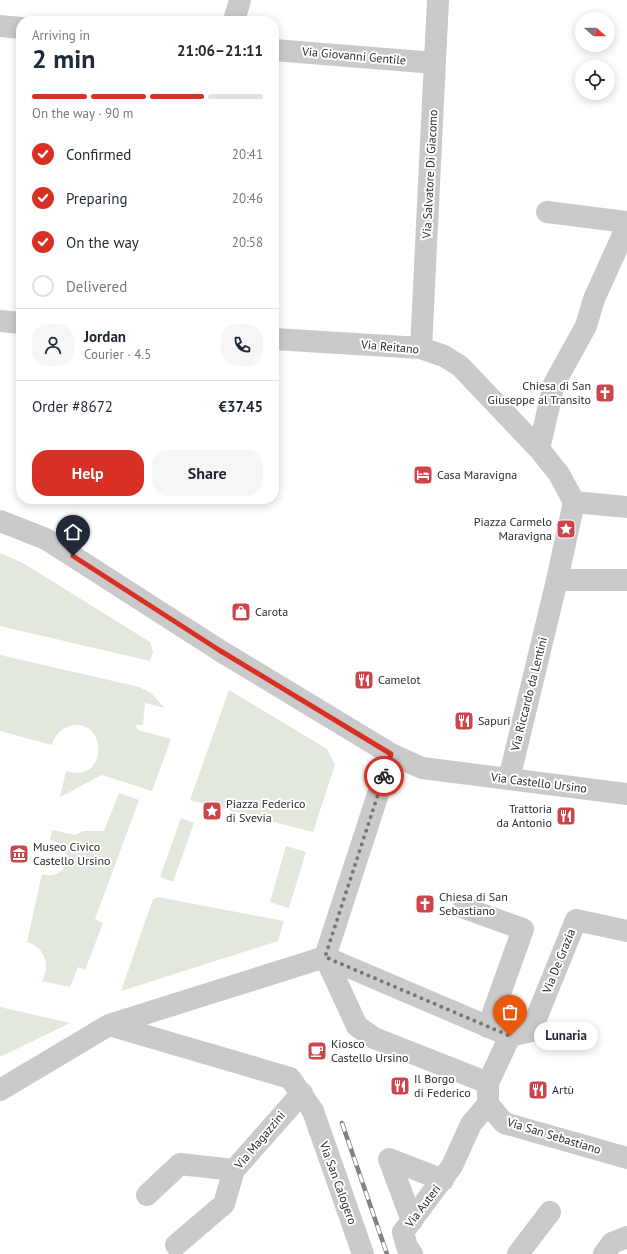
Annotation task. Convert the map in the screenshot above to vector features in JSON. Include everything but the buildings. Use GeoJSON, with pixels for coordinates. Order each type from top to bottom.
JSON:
{"type":"FeatureCollection","features":[{"type":"Feature","properties":{"kind":"street"},"geometry":{"type":"LineString","coordinates":[[235,16],[240,0]]}},
{"type":"Feature","properties":{"kind":"street","name":"Via Salvatore Di Giacomo"},"geometry":{"type":"LineString","coordinates":[[421,348],[438,0]]}},
{"type":"Feature","properties":{"kind":"street"},"geometry":{"type":"LineString","coordinates":[[0,26],[16,28]]}},
{"type":"Feature","properties":{"kind":"street","name":"Via Giovanni Gentile"},"geometry":{"type":"LineString","coordinates":[[279,50],[435,63]]}},
{"type":"Feature","properties":{"kind":"street"},"geometry":{"type":"LineString","coordinates":[[547,212],[627,222]]}},
{"type":"Feature","properties":{"kind":"street"},"geometry":{"type":"LineString","coordinates":[[539,449],[554,384],[586,326],[594,299],[624,239]]}},
{"type":"Feature","properties":{"kind":"street"},"geometry":{"type":"LineString","coordinates":[[0,321],[16,323]]}},
{"type":"Feature","properties":{"kind":"street","name":"Via Reitano"},"geometry":{"type":"LineString","coordinates":[[279,339],[421,348],[444,356],[460,366],[539,449],[559,474],[574,502]]}},
{"type":"Feature","properties":{"kind":"street"},"geometry":{"type":"LineString","coordinates":[[574,502],[627,507]]}},
{"type":"Feature","properties":{"kind":"street","name":"Via Riccardo da Lentini"},"geometry":{"type":"LineString","coordinates":[[509,779],[557,580],[574,502]]}},
{"type":"Feature","properties":{"kind":"street"},"geometry":{"type":"LineString","coordinates":[[0,521],[46,539],[219,650],[391,754],[325,957],[357,1026],[374,1038],[488,1094],[510,1036],[325,957],[109,1025],[0,1090]]}},
{"type":"Feature","properties":{"kind":"street"},"geometry":{"type":"LineString","coordinates":[[557,580],[627,580]]}},
{"type":"Feature","properties":{"kind":"street","name":"Via Castello Ursino"},"geometry":{"type":"LineString","coordinates":[[391,754],[422,768],[627,794]]}},
{"type":"Feature","properties":{"kind":"street"},"geometry":{"type":"LineString","coordinates":[[464,908],[523,929],[488,1027]]}},
{"type":"Feature","properties":{"kind":"street","name":"Via De Grazia"},"geometry":{"type":"LineString","coordinates":[[510,1036],[531,1031],[576,920],[627,931]]}},
{"type":"Feature","properties":{"kind":"street","name":"Via San Calogero"},"geometry":{"type":"LineString","coordinates":[[109,1025],[290,1078],[294,1100],[313,1111],[359,1251]]}},
{"type":"Feature","properties":{"kind":"street","name":"Via San Sebastiano"},"geometry":{"type":"LineString","coordinates":[[488,1094],[504,1123],[627,1158]]}},
{"type":"Feature","properties":{"kind":"street","name":"Via Auteri"},"geometry":{"type":"LineString","coordinates":[[412,1254],[407,1247],[403,1232],[412,1222],[452,1166],[471,1124],[488,1094]]}},
{"type":"Feature","properties":{"kind":"street","name":"Via Magazzini"},"geometry":{"type":"LineString","coordinates":[[176,1245],[224,1204],[234,1170],[294,1100]]}},
{"type":"Feature","properties":{"kind":"street"},"geometry":{"type":"LineString","coordinates":[[412,1222],[389,1159],[442,1180]]}},
{"type":"Feature","properties":{"kind":"street"},"geometry":{"type":"LineString","coordinates":[[147,1195],[180,1164],[234,1170]]}},
{"type":"Feature","properties":{"kind":"street"},"geometry":{"type":"LineString","coordinates":[[518,1254],[550,1212]]}},
{"type":"Feature","properties":{"kind":"street"},"geometry":{"type":"LineString","coordinates":[[604,1254],[612,1243],[627,1237]]}},
{"type":"Feature","properties":{"kind":"shaded area"},"geometry":{"type":"Polygon","coordinates":[[[0,553],[23,563],[150,642],[153,652],[150,661],[0,626],[0,553]]]}},
{"type":"Feature","properties":{"kind":"shaded area"},"geometry":{"type":"Polygon","coordinates":[[[0,655],[139,687],[151,693],[165,708],[145,703],[143,725],[135,725],[138,730],[171,739],[152,791],[102,775],[60,797],[66,771],[81,773],[91,768],[97,759],[98,749],[96,738],[90,730],[80,725],[67,727],[59,732],[52,745],[0,731],[0,655]]]}},
{"type":"Feature","properties":{"kind":"shaded area"},"geometry":{"type":"Polygon","coordinates":[[[229,690],[327,749],[335,765],[313,832],[190,800],[229,690]]]}},
{"type":"Feature","properties":{"kind":"shaded area"},"geometry":{"type":"Polygon","coordinates":[[[119,793],[139,800],[95,919],[103,923],[85,970],[78,967],[70,987],[42,981],[46,969],[45,958],[38,948],[27,942],[42,874],[51,875],[58,873],[64,868],[67,860],[63,847],[58,842],[50,840],[52,830],[75,835],[83,831],[104,831],[119,793]]]}},
{"type":"Feature","properties":{"kind":"shaded area"},"geometry":{"type":"Polygon","coordinates":[[[181,818],[194,823],[173,882],[160,877],[181,818]]]}},
{"type":"Feature","properties":{"kind":"shaded area"},"geometry":{"type":"Polygon","coordinates":[[[286,846],[306,852],[289,908],[270,902],[286,846]]]}},
{"type":"Feature","properties":{"kind":"shaded area"},"geometry":{"type":"Polygon","coordinates":[[[158,897],[284,921],[278,941],[121,991],[153,899],[158,897]]]}},
{"type":"Feature","properties":{"kind":"shaded area"},"geometry":{"type":"Polygon","coordinates":[[[0,1007],[70,1023],[0,1057],[0,1007]]]}},
{"type":"Feature","properties":{"kind":"railway"},"geometry":{"type":"LineString","coordinates":[[342,1123],[387,1254]]}},
{"type":"Feature","properties":{"kind":"way so far"},"geometry":{"type":"LineString","coordinates":[[384,776],[325,957],[510,1036]]}},
{"type":"Feature","properties":{"kind":"place","name":"Chiesa di San Giuseppe al Transito"},"geometry":{"type":"Point","coordinates":[605,393]}},
{"type":"Feature","properties":{"kind":"place","name":"Casa Maravigna"},"geometry":{"type":"Point","coordinates":[423,475]}},
{"type":"Feature","properties":{"kind":"place","name":"Piazza Carmelo Maravigna"},"geometry":{"type":"Point","coordinates":[566,529]}},
{"type":"Feature","properties":{"kind":"place","name":"Carota"},"geometry":{"type":"Point","coordinates":[241,612]}},
{"type":"Feature","properties":{"kind":"place","name":"Camelot"},"geometry":{"type":"Point","coordinates":[364,680]}},
{"type":"Feature","properties":{"kind":"place","name":"Sapuri"},"geometry":{"type":"Point","coordinates":[464,721]}},
{"type":"Feature","properties":{"kind":"place","name":"Piazza Federico di Svevia"},"geometry":{"type":"Point","coordinates":[212,811]}},
{"type":"Feature","properties":{"kind":"place","name":"Trattoria da Antonio"},"geometry":{"type":"Point","coordinates":[566,816]}},
{"type":"Feature","properties":{"kind":"place","name":"Museo Civico Castello Ursino"},"geometry":{"type":"Point","coordinates":[19,854]}},
{"type":"Feature","properties":{"kind":"place","name":"Chiesa di San Sebastiano"},"geometry":{"type":"Point","coordinates":[425,904]}},
{"type":"Feature","properties":{"kind":"place","name":"Lunaria"},"geometry":{"type":"Point","coordinates":[510,1036]}},
{"type":"Feature","properties":{"kind":"place","name":"Kiosco Castello Ursino"},"geometry":{"type":"Point","coordinates":[317,1051]}},
{"type":"Feature","properties":{"kind":"place","name":"Il Borgo di Federico"},"geometry":{"type":"Point","coordinates":[400,1086]}},
{"type":"Feature","properties":{"kind":"place","name":"Artù"},"geometry":{"type":"Point","coordinates":[538,1090]}},
{"type":"Feature","properties":{"kind":"route"},"geometry":{"type":"LineString","coordinates":[[73,556],[219,650],[391,754],[384,776]]}}]}
